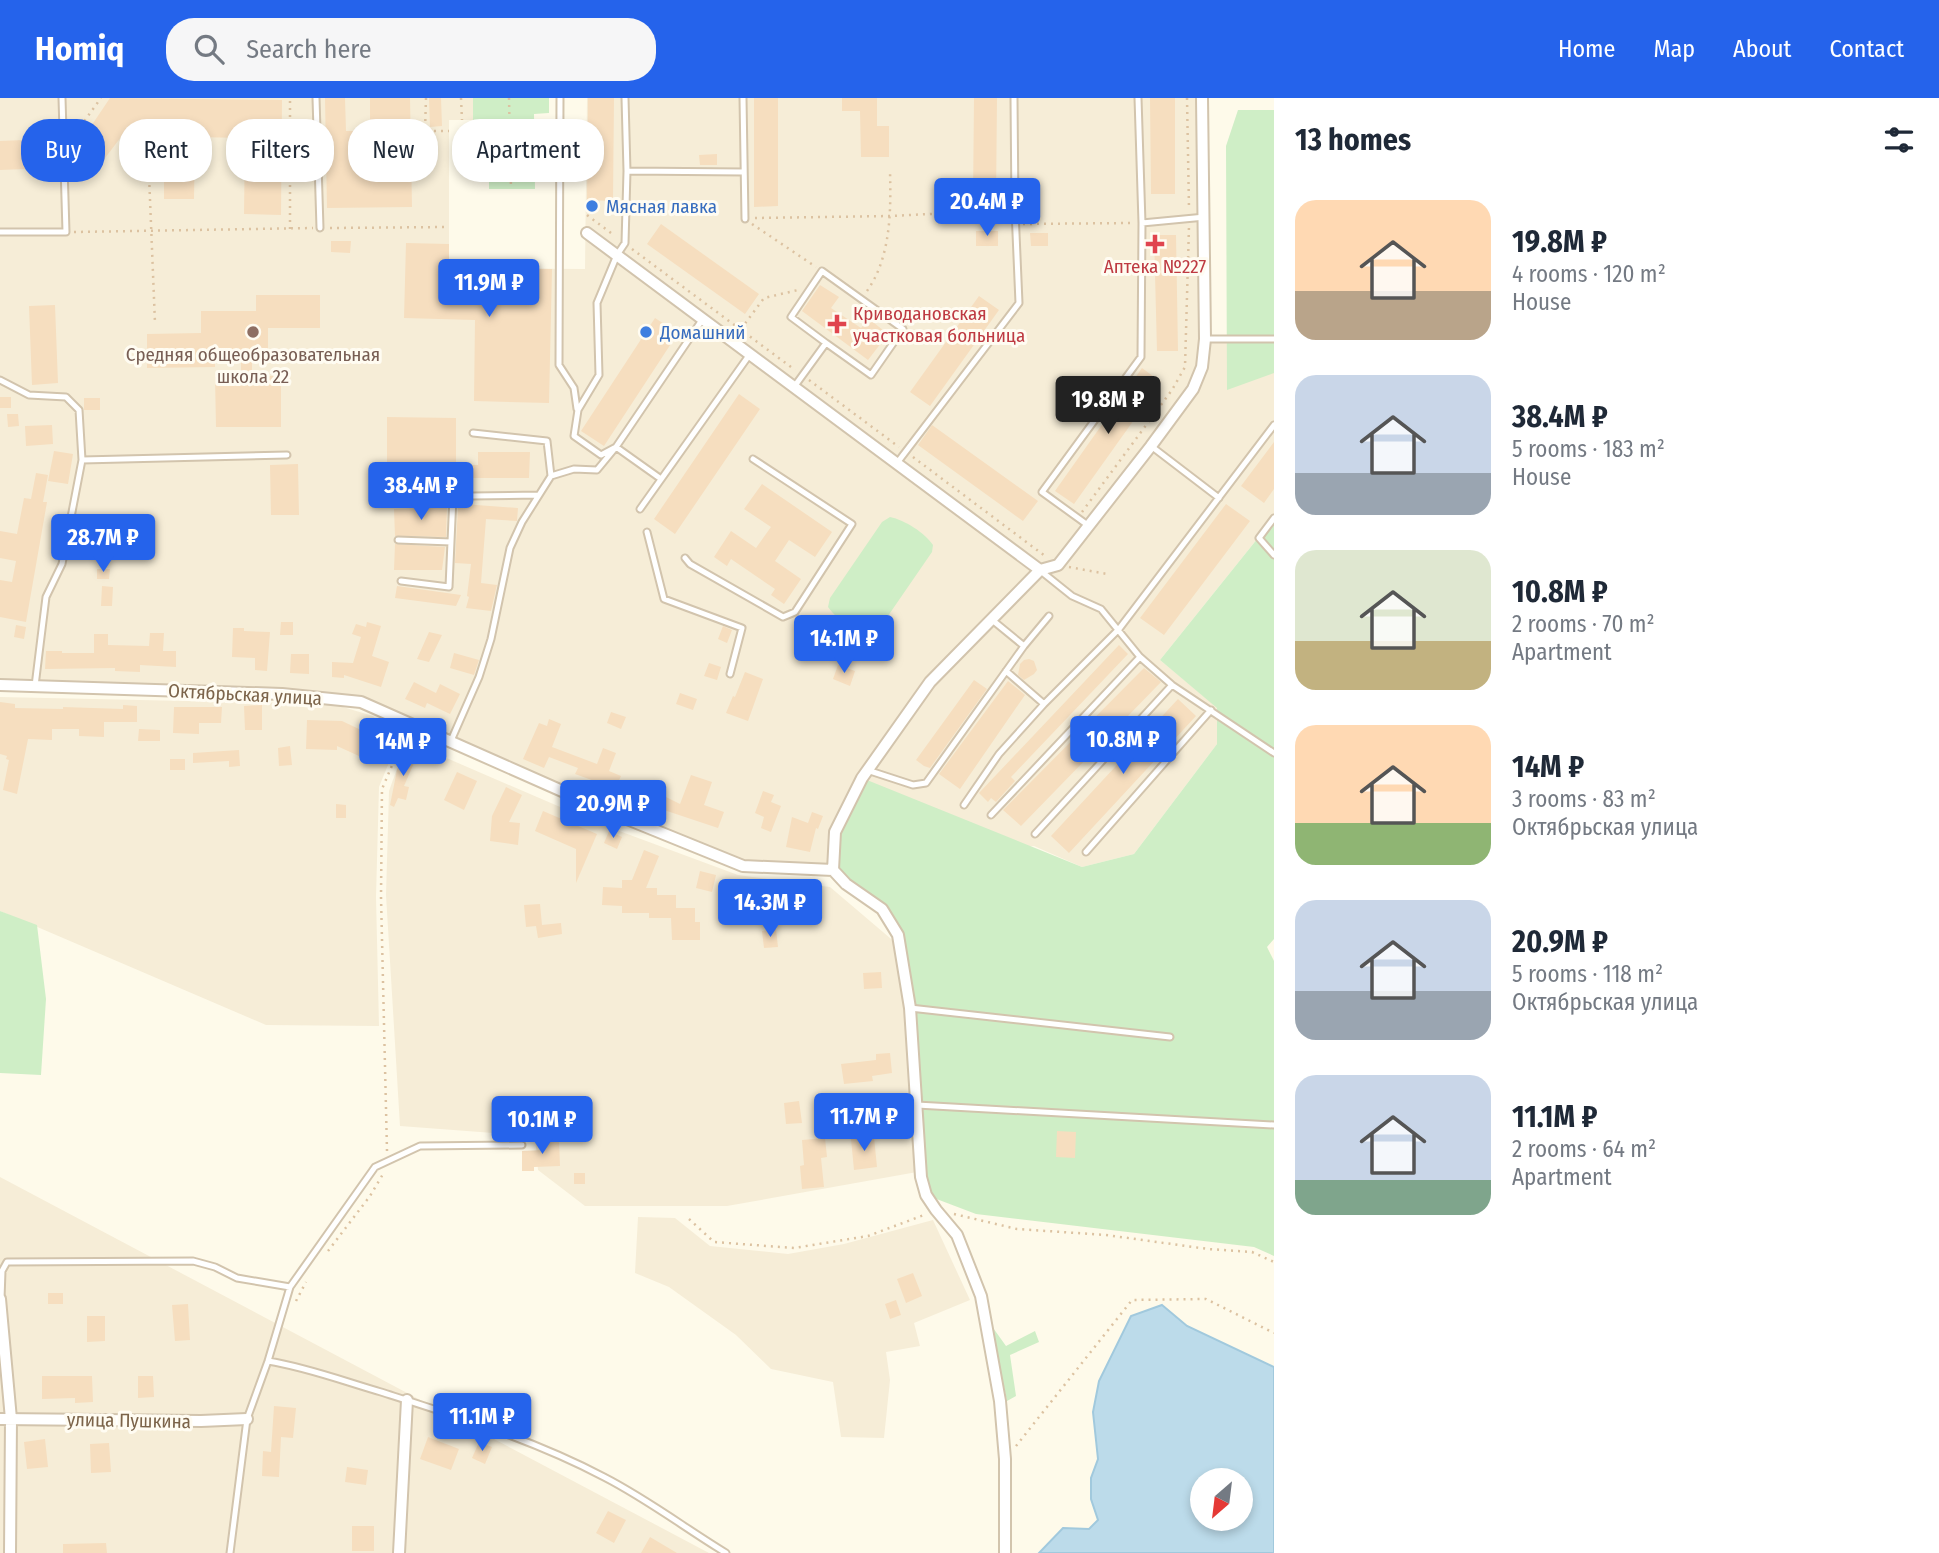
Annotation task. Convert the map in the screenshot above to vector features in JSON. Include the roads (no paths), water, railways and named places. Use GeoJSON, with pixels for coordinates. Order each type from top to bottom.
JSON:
{"type":"FeatureCollection","features":[{"type":"Feature","properties":{"kind":"street"},"geometry":{"type":"LineString","coordinates":[[1005,1553],[1005,1459],[1000,1401],[981,1296],[957,1235],[926,1195],[921,1177],[910,1008],[898,935],[882,909],[846,884],[833,870],[835,832],[867,770],[930,682],[1040,570],[1058,565],[1152,446],[1193,389],[1202,367],[1205,340],[1202,98]]}},
{"type":"Feature","properties":{"kind":"street"},"geometry":{"type":"LineString","coordinates":[[587,233],[1040,570]]}},
{"type":"Feature","properties":{"kind":"street","name":"Октябрьская улица"},"geometry":{"type":"LineString","coordinates":[[0,685],[282,694],[361,702],[605,810],[743,866],[833,870]]}},
{"type":"Feature","properties":{"kind":"street"},"geometry":{"type":"LineString","coordinates":[[0,1299],[10,1553]]}},
{"type":"Feature","properties":{"kind":"street"},"geometry":{"type":"LineString","coordinates":[[399,1553],[407,1400]]}},
{"type":"Feature","properties":{"kind":"street","name":"улица Пушкина"},"geometry":{"type":"LineString","coordinates":[[5,1419],[247,1419]]}},
{"type":"Feature","properties":{"kind":"lane"},"geometry":{"type":"LineString","coordinates":[[0,232],[66,232],[62,98]]}},
{"type":"Feature","properties":{"kind":"lane"},"geometry":{"type":"LineString","coordinates":[[316,98],[320,228]]}},
{"type":"Feature","properties":{"kind":"lane"},"geometry":{"type":"LineString","coordinates":[[560,98],[559,365],[573,388],[578,410],[574,436],[601,455],[616,447]]}},
{"type":"Feature","properties":{"kind":"lane"},"geometry":{"type":"LineString","coordinates":[[578,410],[599,375],[597,303],[625,243],[628,171],[625,98]]}},
{"type":"Feature","properties":{"kind":"lane"},"geometry":{"type":"LineString","coordinates":[[743,98],[745,219]]}},
{"type":"Feature","properties":{"kind":"lane"},"geometry":{"type":"LineString","coordinates":[[897,464],[1019,303],[1014,98]]}},
{"type":"Feature","properties":{"kind":"lane"},"geometry":{"type":"LineString","coordinates":[[1089,526],[1042,492],[1141,358],[1142,223],[1138,98]]}},
{"type":"Feature","properties":{"kind":"lane"},"geometry":{"type":"LineString","coordinates":[[628,171],[744,172]]}},
{"type":"Feature","properties":{"kind":"lane"},"geometry":{"type":"LineString","coordinates":[[1142,223],[1205,217]]}},
{"type":"Feature","properties":{"kind":"lane"},"geometry":{"type":"LineString","coordinates":[[821,271],[903,329],[871,375],[827,343],[791,317],[821,271]]}},
{"type":"Feature","properties":{"kind":"lane"},"geometry":{"type":"LineString","coordinates":[[450,743],[479,677],[491,639],[510,548],[538,495],[551,476],[574,468],[597,470],[616,447],[703,319]]}},
{"type":"Feature","properties":{"kind":"lane"},"geometry":{"type":"LineString","coordinates":[[1205,340],[1274,339]]}},
{"type":"Feature","properties":{"kind":"lane"},"geometry":{"type":"LineString","coordinates":[[794,387],[827,343]]}},
{"type":"Feature","properties":{"kind":"lane"},"geometry":{"type":"LineString","coordinates":[[640,509],[750,354]]}},
{"type":"Feature","properties":{"kind":"lane"},"geometry":{"type":"LineString","coordinates":[[0,380],[29,395],[66,397],[79,410],[82,460],[62,564],[46,597],[35,686]]}},
{"type":"Feature","properties":{"kind":"lane"},"geometry":{"type":"LineString","coordinates":[[964,805],[999,754],[1044,704],[1119,629],[1274,425]]}},
{"type":"Feature","properties":{"kind":"lane"},"geometry":{"type":"LineString","coordinates":[[473,433],[547,441],[551,476]]}},
{"type":"Feature","properties":{"kind":"lane"},"geometry":{"type":"LineString","coordinates":[[1152,446],[1219,498]]}},
{"type":"Feature","properties":{"kind":"lane"},"geometry":{"type":"LineString","coordinates":[[616,447],[661,479]]}},
{"type":"Feature","properties":{"kind":"lane"},"geometry":{"type":"LineString","coordinates":[[82,460],[287,455]]}},
{"type":"Feature","properties":{"kind":"lane"},"geometry":{"type":"LineString","coordinates":[[685,558],[690,564],[783,617],[795,612],[852,524],[753,459]]}},
{"type":"Feature","properties":{"kind":"lane"},"geometry":{"type":"LineString","coordinates":[[394,497],[538,495]]}},
{"type":"Feature","properties":{"kind":"lane"},"geometry":{"type":"LineString","coordinates":[[401,581],[449,587],[453,496]]}},
{"type":"Feature","properties":{"kind":"lane"},"geometry":{"type":"LineString","coordinates":[[1274,518],[1259,538],[1274,555]]}},
{"type":"Feature","properties":{"kind":"lane"},"geometry":{"type":"LineString","coordinates":[[647,532],[664,599],[742,628],[730,674]]}},
{"type":"Feature","properties":{"kind":"lane"},"geometry":{"type":"LineString","coordinates":[[398,540],[451,542]]}},
{"type":"Feature","properties":{"kind":"lane"},"geometry":{"type":"LineString","coordinates":[[1040,570],[1072,596],[1101,609],[1140,657],[1172,685],[1274,753]]}},
{"type":"Feature","properties":{"kind":"lane"},"geometry":{"type":"LineString","coordinates":[[867,770],[913,785],[926,783],[1024,646],[1049,616]]}},
{"type":"Feature","properties":{"kind":"lane"},"geometry":{"type":"LineString","coordinates":[[991,619],[1024,646]]}},
{"type":"Feature","properties":{"kind":"lane"},"geometry":{"type":"LineString","coordinates":[[991,815],[1140,657]]}},
{"type":"Feature","properties":{"kind":"lane"},"geometry":{"type":"LineString","coordinates":[[1006,671],[1044,704]]}},
{"type":"Feature","properties":{"kind":"lane"},"geometry":{"type":"LineString","coordinates":[[1035,834],[1172,685]]}},
{"type":"Feature","properties":{"kind":"lane"},"geometry":{"type":"LineString","coordinates":[[1086,852],[1211,710]]}},
{"type":"Feature","properties":{"kind":"lane"},"geometry":{"type":"LineString","coordinates":[[910,1008],[1170,1037]]}},
{"type":"Feature","properties":{"kind":"lane"},"geometry":{"type":"LineString","coordinates":[[915,1105],[1274,1125]]}},
{"type":"Feature","properties":{"kind":"lane"},"geometry":{"type":"LineString","coordinates":[[230,1553],[247,1419],[290,1287],[375,1167],[420,1146],[522,1145]]}},
{"type":"Feature","properties":{"kind":"lane"},"geometry":{"type":"LineString","coordinates":[[0,1299],[3,1262],[193,1261],[215,1267],[237,1278],[290,1287]]}},
{"type":"Feature","properties":{"kind":"lane"},"geometry":{"type":"LineString","coordinates":[[268,1361],[292,1365],[474,1422],[603,1476],[726,1553]]}},
{"type":"Feature","properties":{"kind":"water"},"geometry":{"type":"Polygon","coordinates":[[[1162,1305],[1187,1326],[1274,1367],[1274,1553],[1039,1553],[1063,1528],[1089,1529],[1098,1520],[1091,1499],[1091,1478],[1098,1459],[1093,1412],[1099,1381],[1131,1316],[1162,1305]]]}},
{"type":"Feature","properties":{"kind":"place","name":"Мясная лавка"},"geometry":{"type":"Point","coordinates":[592,206]}},
{"type":"Feature","properties":{"kind":"place","name":"Аптека №227"},"geometry":{"type":"Point","coordinates":[1155,244]}},
{"type":"Feature","properties":{"kind":"place","name":"Криводановская участковая больница"},"geometry":{"type":"Point","coordinates":[837,324]}},
{"type":"Feature","properties":{"kind":"place","name":"Средняя общеобразовательная школа 22"},"geometry":{"type":"Point","coordinates":[253,332]}},
{"type":"Feature","properties":{"kind":"place","name":"Домашний"},"geometry":{"type":"Point","coordinates":[646,332]}}]}
